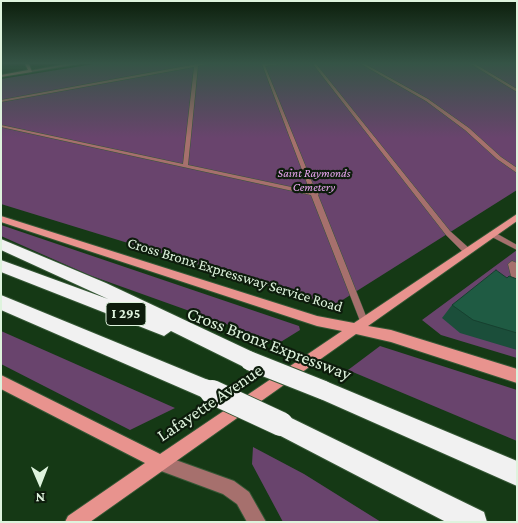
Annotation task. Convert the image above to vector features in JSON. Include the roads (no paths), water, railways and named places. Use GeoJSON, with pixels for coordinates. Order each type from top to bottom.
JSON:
{"type":"FeatureCollection","features":[{"type":"Feature","properties":{"kind":"highway"},"geometry":{"type":"LineString","coordinates":[[1,244],[108,291],[250,361]]}},
{"type":"Feature","properties":{"kind":"highway","name":"Cross Bronx Expressway"},"geometry":{"type":"LineString","coordinates":[[1,266],[323,390],[517,474]]}},
{"type":"Feature","properties":{"kind":"highway","name":"I 295"},"geometry":{"type":"LineString","coordinates":[[1,302],[206,389],[281,424],[474,522]]}},
{"type":"Feature","properties":{"kind":"street","name":"Lafayette Avenue"},"geometry":{"type":"LineString","coordinates":[[74,522],[517,217]]}},
{"type":"Feature","properties":{"kind":"street","name":"Cross Bronx Expressway Service Road"},"geometry":{"type":"LineString","coordinates":[[1,219],[317,321],[359,325],[517,376]]}},
{"type":"Feature","properties":{"kind":"street"},"geometry":{"type":"LineString","coordinates":[[1,382],[159,462],[228,487],[243,498],[257,522]]}},
{"type":"Feature","properties":{"kind":"lane"},"geometry":{"type":"LineString","coordinates":[[1,101],[71,88]]}},
{"type":"Feature","properties":{"kind":"lane"},"geometry":{"type":"LineString","coordinates":[[185,166],[194,88]]}},
{"type":"Feature","properties":{"kind":"lane"},"geometry":{"type":"LineString","coordinates":[[273,88],[316,194],[359,325]]}},
{"type":"Feature","properties":{"kind":"lane"},"geometry":{"type":"LineString","coordinates":[[333,88],[448,233],[467,251]]}},
{"type":"Feature","properties":{"kind":"lane"},"geometry":{"type":"LineString","coordinates":[[405,88],[433,104],[467,129],[499,158],[517,171]]}},
{"type":"Feature","properties":{"kind":"lane"},"geometry":{"type":"LineString","coordinates":[[1,126],[316,194]]}},
{"type":"Feature","properties":{"kind":"lane"},"geometry":{"type":"LineString","coordinates":[[492,234],[517,248]]}},
{"type":"Feature","properties":{"kind":"lane"},"geometry":{"type":"LineString","coordinates":[[517,266],[512,264],[517,284]]}},
{"type":"Feature","properties":{"kind":"park label","name":"Saint Raymonds Cemetery"},"geometry":{"type":"Point","coordinates":[314,180]}}]}
